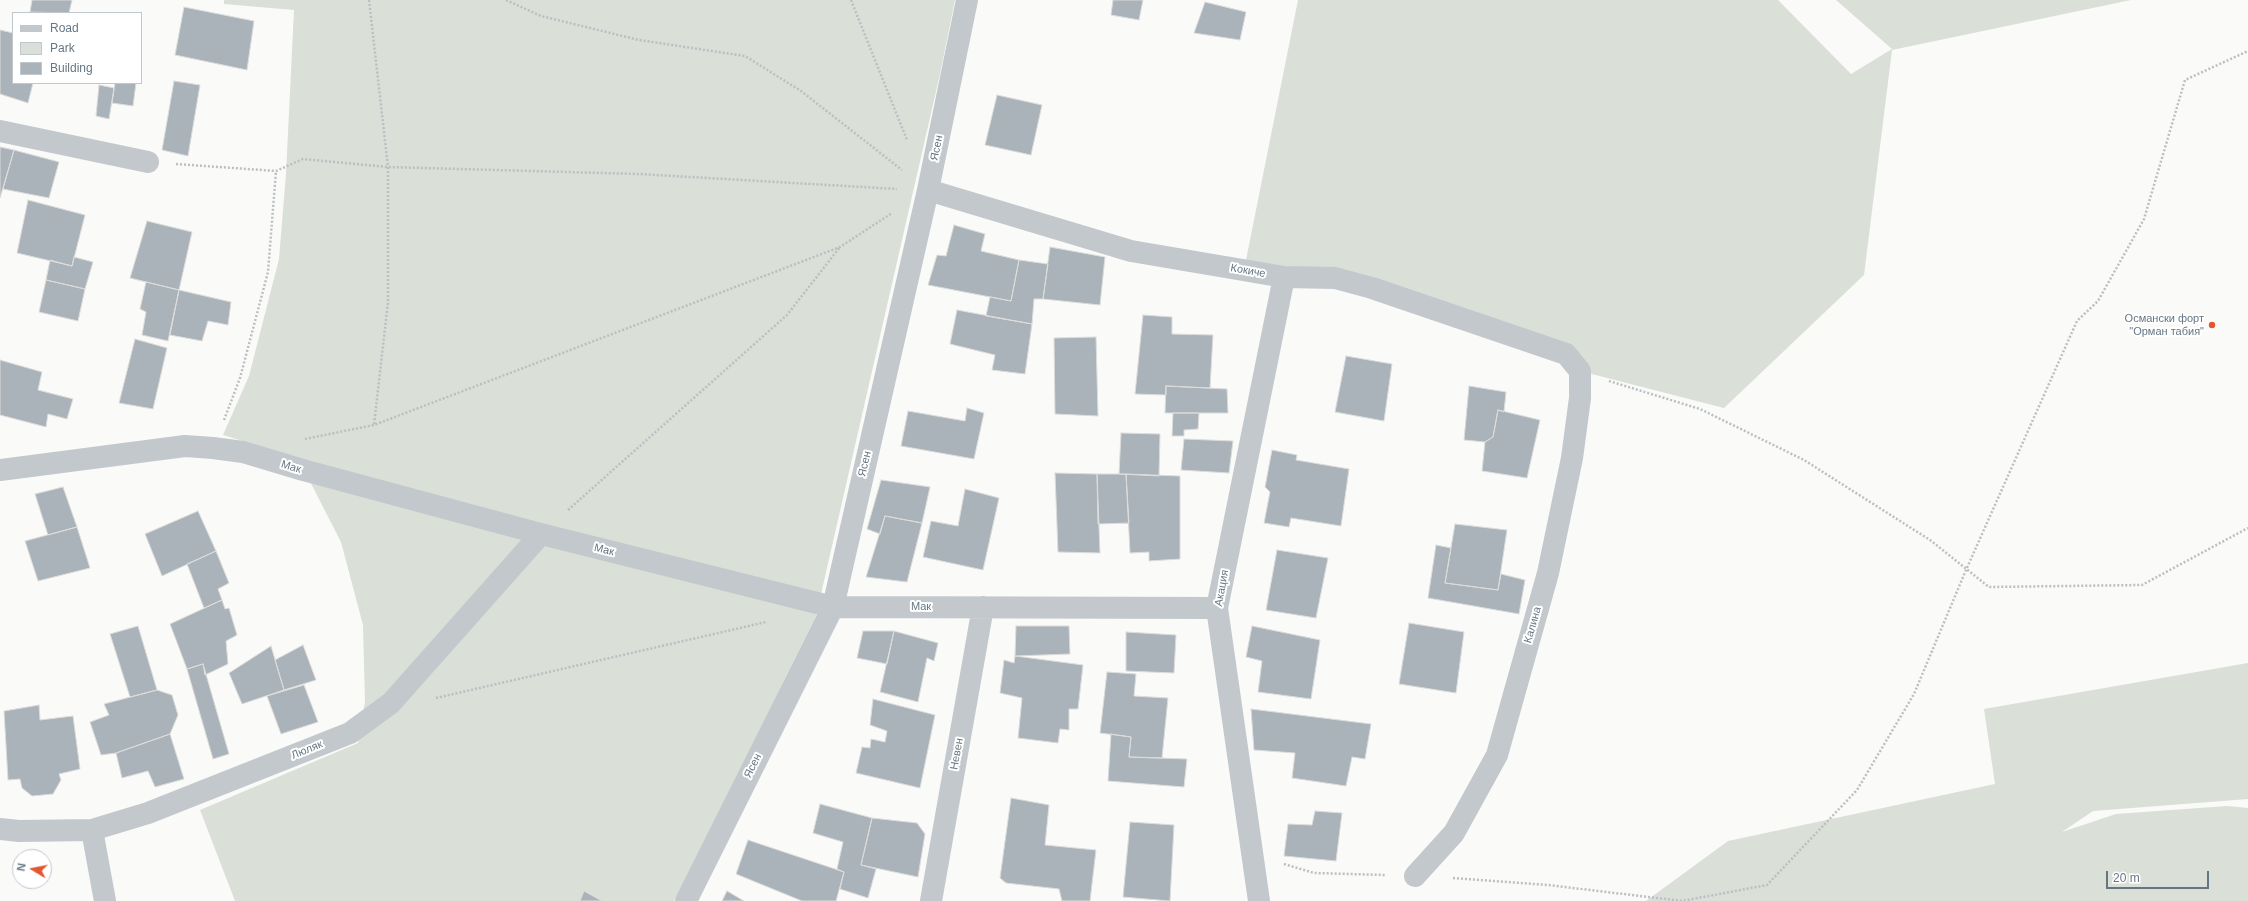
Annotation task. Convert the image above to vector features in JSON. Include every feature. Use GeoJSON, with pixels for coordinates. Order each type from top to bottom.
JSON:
{"type":"FeatureCollection","features":[{"type":"Feature","properties":{"kind":"street","name":"Ясен"},"geometry":{"type":"LineString","coordinates":[[686,901],[833,607],[928,190],[968,0]]}},
{"type":"Feature","properties":{"kind":"street"},"geometry":{"type":"LineString","coordinates":[[0,131],[148,162]]}},
{"type":"Feature","properties":{"kind":"street","name":"Кокиче"},"geometry":{"type":"LineString","coordinates":[[928,190],[1131,251],[1284,277],[1335,278],[1372,288],[1566,354],[1580,371]]}},
{"type":"Feature","properties":{"kind":"street","name":"Акация"},"geometry":{"type":"LineString","coordinates":[[1258,901],[1217,608],[1284,277]]}},
{"type":"Feature","properties":{"kind":"street","name":"Калина"},"geometry":{"type":"LineString","coordinates":[[1416,876],[1454,833],[1497,755],[1549,565],[1572,458],[1580,398],[1580,371]]}},
{"type":"Feature","properties":{"kind":"street","name":"Мак"},"geometry":{"type":"LineString","coordinates":[[0,470],[185,446],[213,448],[243,452],[303,470],[541,534],[833,607],[1217,608]]}},
{"type":"Feature","properties":{"kind":"street","name":"Люляк"},"geometry":{"type":"LineString","coordinates":[[0,830],[19,832],[92,830],[148,813],[350,732],[391,703],[541,534]]}},
{"type":"Feature","properties":{"kind":"street","name":"Невен"},"geometry":{"type":"LineString","coordinates":[[930,901],[983,607]]}},
{"type":"Feature","properties":{"kind":"street"},"geometry":{"type":"LineString","coordinates":[[92,830],[105,901]]}},
{"type":"Feature","properties":{"kind":"path"},"geometry":{"type":"LineString","coordinates":[[369,0],[388,167],[388,302],[374,425]]}},
{"type":"Feature","properties":{"kind":"path"},"geometry":{"type":"LineString","coordinates":[[506,0],[541,16],[639,40],[745,56],[801,91],[928,190]]}},
{"type":"Feature","properties":{"kind":"path"},"geometry":{"type":"LineString","coordinates":[[851,0],[910,146]]}},
{"type":"Feature","properties":{"kind":"path"},"geometry":{"type":"LineString","coordinates":[[1251,850],[1284,864],[1314,873],[1416,876],[1548,885],[1682,901],[1767,885],[1857,790],[1914,694],[1966,570],[2077,321],[2098,301],[2144,219],[2185,80],[2248,51]]}},
{"type":"Feature","properties":{"kind":"path"},"geometry":{"type":"LineString","coordinates":[[148,162],[276,171],[303,159],[388,167],[639,174],[928,190]]}},
{"type":"Feature","properties":{"kind":"path"},"geometry":{"type":"LineString","coordinates":[[213,448],[240,378],[268,272],[276,171]]}},
{"type":"Feature","properties":{"kind":"path"},"geometry":{"type":"LineString","coordinates":[[297,441],[374,425],[840,247],[928,190]]}},
{"type":"Feature","properties":{"kind":"path"},"geometry":{"type":"LineString","coordinates":[[541,534],[787,315],[840,247]]}},
{"type":"Feature","properties":{"kind":"path"},"geometry":{"type":"LineString","coordinates":[[1580,371],[1700,409],[1804,460],[1930,540],[1989,587],[2142,585],[2248,528]]}},
{"type":"Feature","properties":{"kind":"path"},"geometry":{"type":"LineString","coordinates":[[433,699],[771,621]]}},
{"type":"Feature","properties":{"kind":"green space"},"geometry":{"type":"Polygon","coordinates":[[[224,0],[955,0],[940,74],[816,616],[674,901],[235,901],[200,810],[358,743],[365,702],[363,625],[341,542],[298,458],[223,435],[249,376],[279,259],[286,174],[294,10],[224,4],[224,0]]]}},
{"type":"Feature","properties":{"kind":"green space"},"geometry":{"type":"Polygon","coordinates":[[[1298,0],[1778,0],[1851,74],[1892,49],[1836,0],[2131,0],[1892,50],[1864,275],[1724,408],[1580,371],[1566,354],[1335,278],[1244,270],[1298,0]]]}},
{"type":"Feature","properties":{"kind":"green space"},"geometry":{"type":"Polygon","coordinates":[[[2248,663],[2248,799],[2093,811],[2062,832],[2116,814],[2227,806],[2248,808],[2248,901],[1646,901],[1728,841],[1995,784],[1984,709],[2248,663]]]}},
{"type":"Feature","properties":{"kind":"building"},"geometry":{"type":"Polygon","coordinates":[[[32,0],[72,0],[69,12],[30,12],[32,0]]]}},
{"type":"Feature","properties":{"kind":"building"},"geometry":{"type":"Polygon","coordinates":[[[1113,0],[1143,0],[1139,20],[1111,15],[1113,0]]]}},
{"type":"Feature","properties":{"kind":"building"},"geometry":{"type":"Polygon","coordinates":[[[1205,2],[1246,12],[1240,40],[1194,33],[1205,2]]]}},
{"type":"Feature","properties":{"kind":"building"},"geometry":{"type":"Polygon","coordinates":[[[184,7],[254,21],[247,70],[175,55],[184,7]]]}},
{"type":"Feature","properties":{"kind":"building"},"geometry":{"type":"Polygon","coordinates":[[[0,30],[12,33],[12,84],[33,84],[28,103],[0,94],[0,30]]]}},
{"type":"Feature","properties":{"kind":"building"},"geometry":{"type":"Polygon","coordinates":[[[174,81],[200,85],[188,156],[162,150],[174,81]]]}},
{"type":"Feature","properties":{"kind":"building"},"geometry":{"type":"Polygon","coordinates":[[[115,84],[136,84],[133,106],[112,103],[115,84]]]}},
{"type":"Feature","properties":{"kind":"building"},"geometry":{"type":"Polygon","coordinates":[[[99,85],[114,88],[109,119],[96,116],[99,85]]]}},
{"type":"Feature","properties":{"kind":"building"},"geometry":{"type":"Polygon","coordinates":[[[997,95],[1042,105],[1031,155],[985,145],[997,95]]]}},
{"type":"Feature","properties":{"kind":"building"},"geometry":{"type":"Polygon","coordinates":[[[0,147],[14,150],[0,198],[0,147]]]}},
{"type":"Feature","properties":{"kind":"building"},"geometry":{"type":"Polygon","coordinates":[[[14,150],[59,162],[49,198],[3,189],[14,150]]]}},
{"type":"Feature","properties":{"kind":"building"},"geometry":{"type":"Polygon","coordinates":[[[28,200],[85,215],[72,266],[17,253],[28,200]]]}},
{"type":"Feature","properties":{"kind":"building"},"geometry":{"type":"Polygon","coordinates":[[[147,221],[192,232],[179,290],[130,278],[147,221]]]}},
{"type":"Feature","properties":{"kind":"building"},"geometry":{"type":"Polygon","coordinates":[[[954,225],[985,234],[981,251],[1019,260],[1011,301],[928,285],[937,255],[946,256],[954,225]]]}},
{"type":"Feature","properties":{"kind":"building"},"geometry":{"type":"Polygon","coordinates":[[[1050,247],[1105,257],[1100,305],[1043,299],[1050,247]]]}},
{"type":"Feature","properties":{"kind":"building"},"geometry":{"type":"Polygon","coordinates":[[[74,257],[93,262],[85,289],[46,280],[50,260],[72,266],[74,257]]]}},
{"type":"Feature","properties":{"kind":"building"},"geometry":{"type":"Polygon","coordinates":[[[1019,260],[1048,264],[1043,299],[1034,299],[1032,324],[986,316],[990,297],[1011,301],[1019,260]]]}},
{"type":"Feature","properties":{"kind":"building"},"geometry":{"type":"Polygon","coordinates":[[[46,280],[85,289],[78,321],[39,312],[46,280]]]}},
{"type":"Feature","properties":{"kind":"building"},"geometry":{"type":"Polygon","coordinates":[[[146,282],[179,290],[168,341],[142,335],[146,312],[140,309],[146,282]]]}},
{"type":"Feature","properties":{"kind":"building"},"geometry":{"type":"Polygon","coordinates":[[[179,290],[231,302],[228,325],[208,321],[202,341],[170,335],[179,290]]]}},
{"type":"Feature","properties":{"kind":"building"},"geometry":{"type":"Polygon","coordinates":[[[957,310],[1032,324],[1025,374],[992,370],[995,355],[950,344],[957,310]]]}},
{"type":"Feature","properties":{"kind":"building"},"geometry":{"type":"Polygon","coordinates":[[[1143,315],[1172,317],[1172,334],[1213,335],[1210,388],[1166,386],[1166,395],[1135,394],[1143,315]]]}},
{"type":"Feature","properties":{"kind":"building"},"geometry":{"type":"Polygon","coordinates":[[[1096,337],[1098,416],[1055,414],[1054,338],[1096,337]]]}},
{"type":"Feature","properties":{"kind":"building"},"geometry":{"type":"Polygon","coordinates":[[[135,339],[167,348],[153,409],[119,403],[135,339]]]}},
{"type":"Feature","properties":{"kind":"building"},"geometry":{"type":"Polygon","coordinates":[[[1346,356],[1392,364],[1384,421],[1335,412],[1346,356]]]}},
{"type":"Feature","properties":{"kind":"building"},"geometry":{"type":"Polygon","coordinates":[[[0,360],[42,372],[38,390],[73,399],[67,419],[48,414],[46,427],[0,415],[0,360]]]}},
{"type":"Feature","properties":{"kind":"building"},"geometry":{"type":"Polygon","coordinates":[[[1166,386],[1227,389],[1228,413],[1165,413],[1166,386]]]}},
{"type":"Feature","properties":{"kind":"building"},"geometry":{"type":"Polygon","coordinates":[[[1469,386],[1506,392],[1504,412],[1498,410],[1493,437],[1485,442],[1464,440],[1469,386]]]}},
{"type":"Feature","properties":{"kind":"building"},"geometry":{"type":"Polygon","coordinates":[[[967,408],[984,413],[974,459],[901,446],[908,411],[965,421],[967,408]]]}},
{"type":"Feature","properties":{"kind":"building"},"geometry":{"type":"Polygon","coordinates":[[[1498,410],[1540,420],[1527,478],[1482,471],[1485,442],[1493,437],[1498,410]]]}},
{"type":"Feature","properties":{"kind":"building"},"geometry":{"type":"Polygon","coordinates":[[[1173,413],[1199,413],[1198,429],[1184,430],[1184,436],[1172,436],[1173,413]]]}},
{"type":"Feature","properties":{"kind":"building"},"geometry":{"type":"Polygon","coordinates":[[[1121,433],[1160,434],[1159,476],[1119,474],[1121,433]]]}},
{"type":"Feature","properties":{"kind":"building"},"geometry":{"type":"Polygon","coordinates":[[[1184,439],[1233,441],[1229,473],[1181,470],[1184,439]]]}},
{"type":"Feature","properties":{"kind":"building"},"geometry":{"type":"Polygon","coordinates":[[[1272,450],[1297,455],[1296,460],[1349,469],[1341,526],[1291,518],[1289,527],[1264,523],[1270,492],[1265,487],[1272,450]]]}},
{"type":"Feature","properties":{"kind":"building"},"geometry":{"type":"Polygon","coordinates":[[[1055,473],[1097,474],[1100,553],[1058,552],[1055,473]]]}},
{"type":"Feature","properties":{"kind":"building"},"geometry":{"type":"Polygon","coordinates":[[[1097,474],[1126,474],[1129,523],[1098,524],[1097,474]]]}},
{"type":"Feature","properties":{"kind":"building"},"geometry":{"type":"Polygon","coordinates":[[[1126,474],[1180,476],[1180,559],[1149,561],[1149,552],[1130,553],[1126,474]]]}},
{"type":"Feature","properties":{"kind":"building"},"geometry":{"type":"Polygon","coordinates":[[[881,480],[930,487],[922,523],[885,516],[880,534],[867,529],[881,480]]]}},
{"type":"Feature","properties":{"kind":"building"},"geometry":{"type":"Polygon","coordinates":[[[63,487],[77,527],[48,535],[35,494],[63,487]]]}},
{"type":"Feature","properties":{"kind":"building"},"geometry":{"type":"Polygon","coordinates":[[[965,489],[999,498],[983,570],[923,557],[931,521],[958,526],[965,489]]]}},
{"type":"Feature","properties":{"kind":"building"},"geometry":{"type":"Polygon","coordinates":[[[198,511],[216,551],[162,576],[145,534],[198,511]]]}},
{"type":"Feature","properties":{"kind":"building"},"geometry":{"type":"Polygon","coordinates":[[[885,516],[922,523],[907,582],[866,577],[885,516]]]}},
{"type":"Feature","properties":{"kind":"building"},"geometry":{"type":"Polygon","coordinates":[[[1455,524],[1507,530],[1498,590],[1445,583],[1455,524]]]}},
{"type":"Feature","properties":{"kind":"building"},"geometry":{"type":"Polygon","coordinates":[[[77,527],[90,568],[38,581],[25,541],[77,527]]]}},
{"type":"Feature","properties":{"kind":"building"},"geometry":{"type":"Polygon","coordinates":[[[1436,545],[1451,548],[1445,583],[1498,590],[1501,574],[1525,580],[1519,614],[1428,598],[1436,545]]]}},
{"type":"Feature","properties":{"kind":"building"},"geometry":{"type":"Polygon","coordinates":[[[1277,550],[1328,558],[1316,618],[1266,610],[1277,550]]]}},
{"type":"Feature","properties":{"kind":"building"},"geometry":{"type":"Polygon","coordinates":[[[216,551],[229,583],[218,589],[222,600],[204,608],[187,564],[216,551]]]}},
{"type":"Feature","properties":{"kind":"building"},"geometry":{"type":"Polygon","coordinates":[[[222,600],[225,609],[229,608],[237,635],[226,641],[228,664],[205,675],[203,664],[187,669],[170,624],[222,600]]]}},
{"type":"Feature","properties":{"kind":"building"},"geometry":{"type":"Polygon","coordinates":[[[1409,623],[1464,632],[1456,693],[1399,684],[1409,623]]]}},
{"type":"Feature","properties":{"kind":"building"},"geometry":{"type":"Polygon","coordinates":[[[138,626],[157,690],[130,697],[110,634],[138,626]]]}},
{"type":"Feature","properties":{"kind":"building"},"geometry":{"type":"Polygon","coordinates":[[[1016,626],[1069,626],[1070,654],[1015,656],[1016,626]]]}},
{"type":"Feature","properties":{"kind":"building"},"geometry":{"type":"Polygon","coordinates":[[[1252,626],[1320,640],[1311,699],[1258,692],[1262,661],[1246,657],[1252,626]]]}},
{"type":"Feature","properties":{"kind":"building"},"geometry":{"type":"Polygon","coordinates":[[[863,631],[894,631],[887,664],[857,658],[863,631]]]}},
{"type":"Feature","properties":{"kind":"building"},"geometry":{"type":"Polygon","coordinates":[[[894,631],[938,643],[934,661],[927,658],[918,702],[880,692],[894,631]]]}},
{"type":"Feature","properties":{"kind":"building"},"geometry":{"type":"Polygon","coordinates":[[[1126,632],[1176,635],[1174,673],[1126,671],[1126,632]]]}},
{"type":"Feature","properties":{"kind":"building"},"geometry":{"type":"Polygon","coordinates":[[[303,645],[316,680],[284,690],[275,660],[303,645]]]}},
{"type":"Feature","properties":{"kind":"building"},"geometry":{"type":"Polygon","coordinates":[[[271,646],[284,690],[242,704],[229,673],[271,646]]]}},
{"type":"Feature","properties":{"kind":"building"},"geometry":{"type":"Polygon","coordinates":[[[1015,656],[1083,665],[1078,709],[1069,709],[1069,730],[1060,729],[1058,743],[1018,738],[1022,698],[1000,693],[1004,660],[1014,663],[1015,656]]]}},
{"type":"Feature","properties":{"kind":"building"},"geometry":{"type":"Polygon","coordinates":[[[203,664],[229,754],[213,759],[187,669],[203,664]]]}},
{"type":"Feature","properties":{"kind":"building"},"geometry":{"type":"Polygon","coordinates":[[[1107,672],[1136,674],[1134,696],[1168,698],[1162,758],[1129,757],[1131,737],[1100,733],[1107,672]]]}},
{"type":"Feature","properties":{"kind":"building"},"geometry":{"type":"Polygon","coordinates":[[[304,685],[318,722],[281,734],[267,696],[304,685]]]}},
{"type":"Feature","properties":{"kind":"building"},"geometry":{"type":"Polygon","coordinates":[[[157,690],[172,695],[178,715],[170,734],[116,753],[101,755],[90,722],[109,715],[104,704],[157,690]]]}},
{"type":"Feature","properties":{"kind":"building"},"geometry":{"type":"Polygon","coordinates":[[[873,699],[935,715],[920,788],[856,773],[862,747],[870,748],[871,739],[885,742],[887,731],[870,725],[873,699]]]}},
{"type":"Feature","properties":{"kind":"building"},"geometry":{"type":"Polygon","coordinates":[[[39,705],[40,720],[73,716],[80,769],[59,774],[61,780],[53,794],[32,796],[22,788],[20,779],[8,780],[4,711],[39,705]]]}},
{"type":"Feature","properties":{"kind":"building"},"geometry":{"type":"Polygon","coordinates":[[[1251,709],[1371,724],[1365,759],[1352,757],[1346,786],[1292,778],[1295,753],[1254,750],[1251,709]]]}},
{"type":"Feature","properties":{"kind":"building"},"geometry":{"type":"Polygon","coordinates":[[[170,734],[184,779],[155,787],[148,771],[122,778],[116,753],[170,734]]]}},
{"type":"Feature","properties":{"kind":"building"},"geometry":{"type":"Polygon","coordinates":[[[1111,734],[1131,737],[1129,757],[1187,759],[1184,787],[1108,781],[1111,734]]]}},
{"type":"Feature","properties":{"kind":"building"},"geometry":{"type":"Polygon","coordinates":[[[1011,798],[1049,805],[1045,845],[1096,850],[1090,901],[1062,901],[1059,889],[1006,883],[1000,878],[1011,798]]]}},
{"type":"Feature","properties":{"kind":"building"},"geometry":{"type":"Polygon","coordinates":[[[820,804],[872,818],[861,865],[876,869],[868,898],[840,889],[844,872],[837,869],[843,842],[813,833],[820,804]]]}},
{"type":"Feature","properties":{"kind":"building"},"geometry":{"type":"Polygon","coordinates":[[[1315,811],[1342,813],[1336,861],[1284,856],[1288,824],[1312,825],[1315,811]]]}},
{"type":"Feature","properties":{"kind":"building"},"geometry":{"type":"Polygon","coordinates":[[[872,818],[917,823],[925,834],[918,877],[861,865],[872,818]]]}},
{"type":"Feature","properties":{"kind":"building"},"geometry":{"type":"Polygon","coordinates":[[[1130,822],[1174,825],[1170,901],[1123,897],[1130,822]]]}},
{"type":"Feature","properties":{"kind":"building"},"geometry":{"type":"Polygon","coordinates":[[[748,840],[844,872],[836,901],[802,901],[736,874],[748,840]]]}},
{"type":"Feature","properties":{"kind":"building"},"geometry":{"type":"Polygon","coordinates":[[[584,891],[602,901],[580,901],[584,891]]]}},
{"type":"Feature","properties":{"kind":"building"},"geometry":{"type":"Polygon","coordinates":[[[727,891],[744,901],[722,901],[727,891]]]}},
{"type":"Feature","properties":{"kind":"place","name":"Османски форт \"Орман табия\""},"geometry":{"type":"Point","coordinates":[2212,325]}}]}
